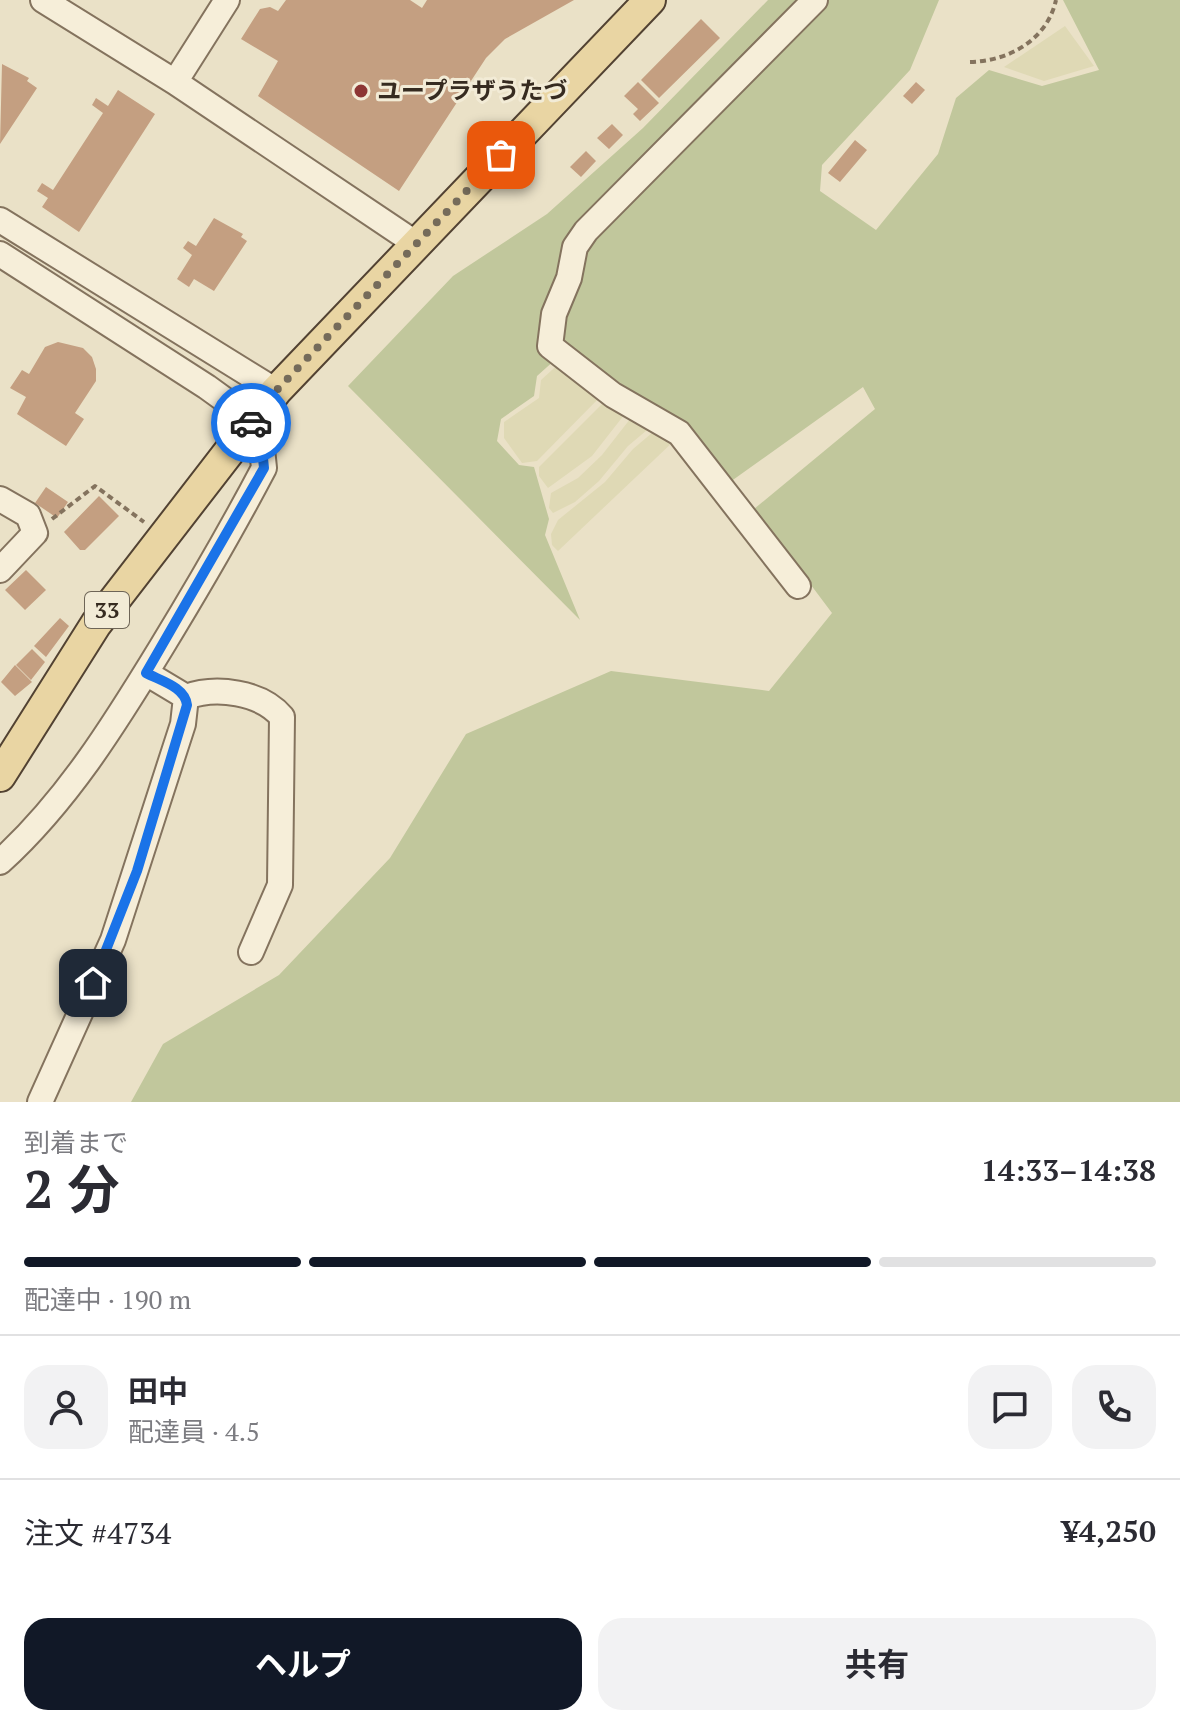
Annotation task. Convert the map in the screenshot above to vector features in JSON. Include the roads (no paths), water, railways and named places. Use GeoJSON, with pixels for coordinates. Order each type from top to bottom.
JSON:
{"type":"FeatureCollection","features":[{"type":"Feature","properties":{"kind":"main road","name":"33"},"geometry":{"type":"LineString","coordinates":[[0,776],[96,624],[276,391],[650,0]]}},
{"type":"Feature","properties":{"kind":"street"},"geometry":{"type":"LineString","coordinates":[[43,0],[175,82],[415,243]]}},
{"type":"Feature","properties":{"kind":"street"},"geometry":{"type":"LineString","coordinates":[[175,82],[227,0]]}},
{"type":"Feature","properties":{"kind":"street"},"geometry":{"type":"LineString","coordinates":[[798,586],[679,433],[613,395],[550,346],[554,314],[569,278],[575,247],[586,231],[815,0]]}},
{"type":"Feature","properties":{"kind":"street"},"geometry":{"type":"LineString","coordinates":[[0,220],[276,391]]}},
{"type":"Feature","properties":{"kind":"street"},"geometry":{"type":"LineString","coordinates":[[0,254],[207,387],[252,423],[262,449],[264,468],[106,739],[35,830],[0,862]]}},
{"type":"Feature","properties":{"kind":"street"},"geometry":{"type":"LineString","coordinates":[[0,499],[28,515],[35,533],[0,570]]}},
{"type":"Feature","properties":{"kind":"street"},"geometry":{"type":"LineString","coordinates":[[146,673],[186,697],[204,691],[226,691],[272,705],[282,717],[280,885],[251,952]]}},
{"type":"Feature","properties":{"kind":"street"},"geometry":{"type":"LineString","coordinates":[[40,1102],[123,912],[183,724],[186,697]]}},
{"type":"Feature","properties":{"kind":"place","name":"ユープラザうたづ"},"geometry":{"type":"Point","coordinates":[361,91]}}]}
